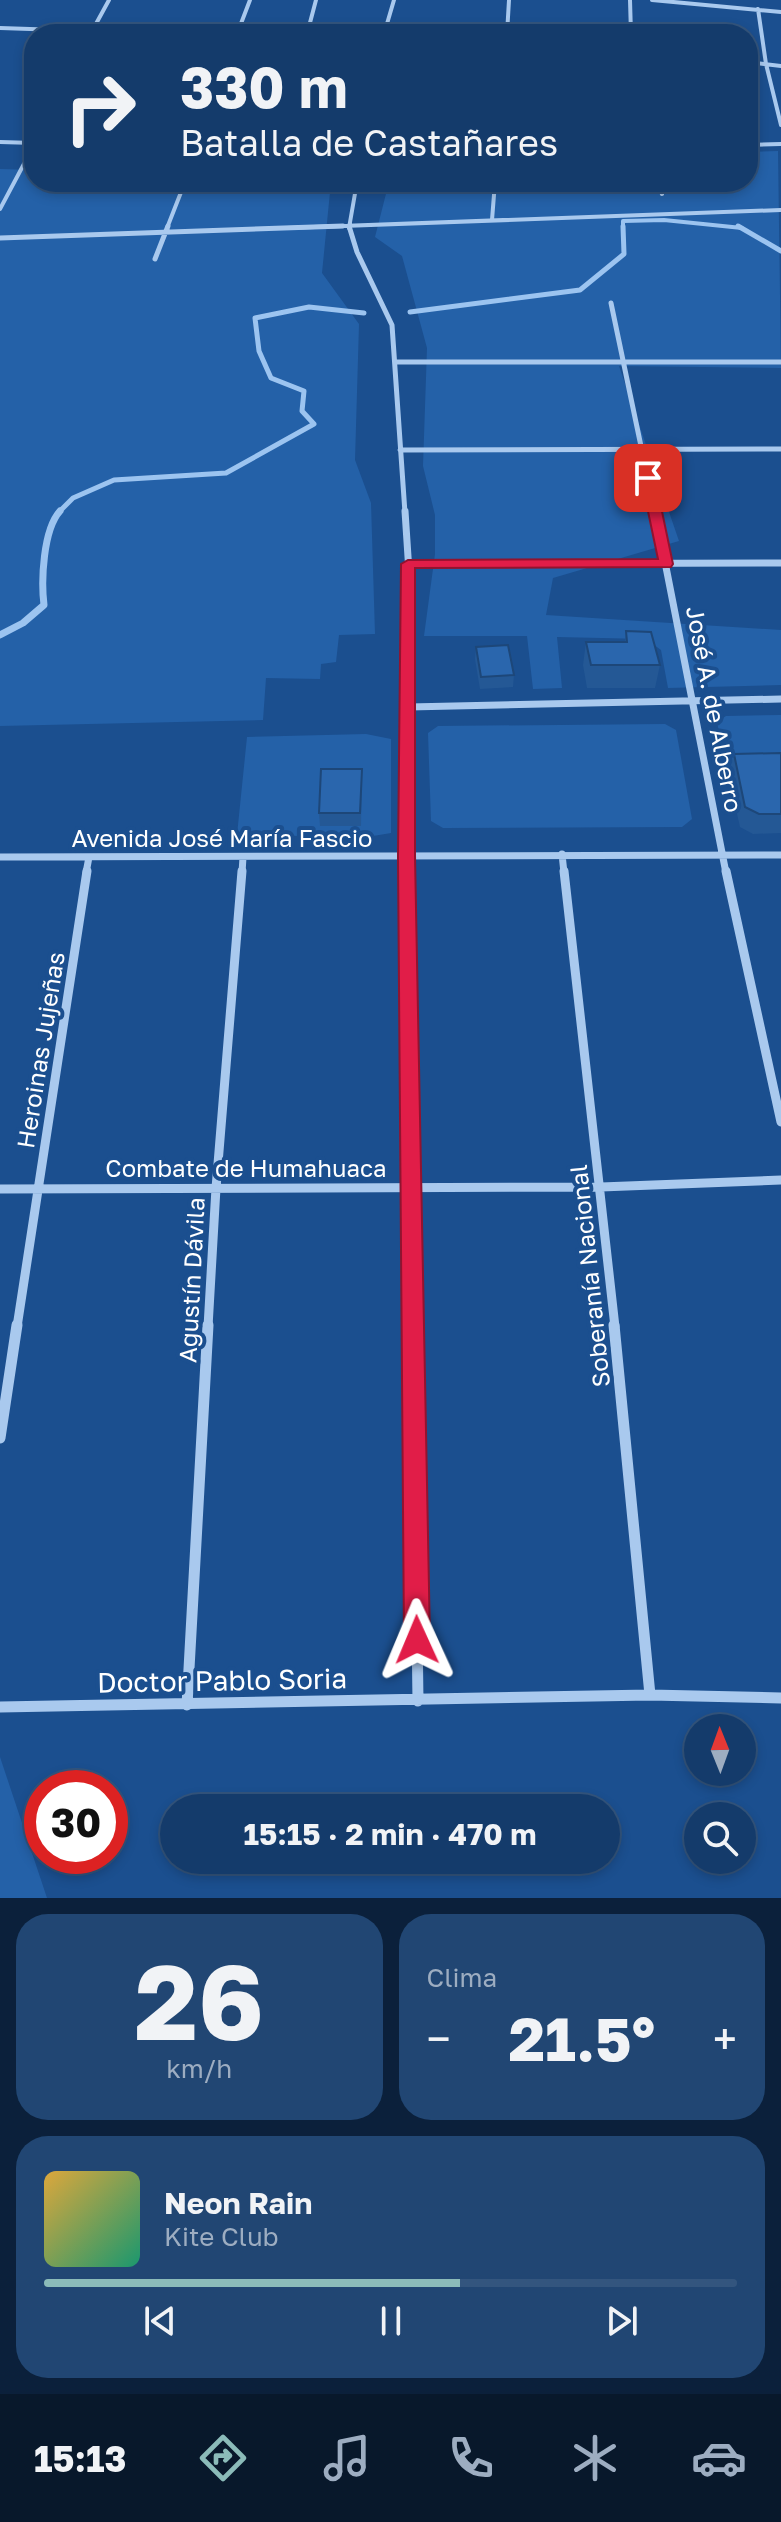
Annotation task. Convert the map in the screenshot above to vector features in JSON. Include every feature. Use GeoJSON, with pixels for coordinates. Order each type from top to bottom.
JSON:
{"type":"FeatureCollection","features":[{"type":"Feature","properties":{"kind":"street"},"geometry":{"type":"LineString","coordinates":[[96,24],[109,0]]}},
{"type":"Feature","properties":{"kind":"street"},"geometry":{"type":"LineString","coordinates":[[241,24],[250,0]]}},
{"type":"Feature","properties":{"kind":"street"},"geometry":{"type":"LineString","coordinates":[[310,24],[316,0]]}},
{"type":"Feature","properties":{"kind":"street"},"geometry":{"type":"LineString","coordinates":[[387,24],[394,0]]}},
{"type":"Feature","properties":{"kind":"street"},"geometry":{"type":"LineString","coordinates":[[508,24],[509,0]]}},
{"type":"Feature","properties":{"kind":"street"},"geometry":{"type":"LineString","coordinates":[[630,0],[631,24]]}},
{"type":"Feature","properties":{"kind":"street"},"geometry":{"type":"LineString","coordinates":[[652,0],[781,12]]}},
{"type":"Feature","properties":{"kind":"street"},"geometry":{"type":"LineString","coordinates":[[758,9],[766,64],[781,125]]}},
{"type":"Feature","properties":{"kind":"street"},"geometry":{"type":"LineString","coordinates":[[0,28],[24,29]]}},
{"type":"Feature","properties":{"kind":"street"},"geometry":{"type":"LineString","coordinates":[[758,63],[781,66]]}},
{"type":"Feature","properties":{"kind":"street"},"geometry":{"type":"LineString","coordinates":[[0,142],[24,143]]}},
{"type":"Feature","properties":{"kind":"street"},"geometry":{"type":"LineString","coordinates":[[758,145],[781,144]]}},
{"type":"Feature","properties":{"kind":"street"},"geometry":{"type":"LineString","coordinates":[[0,209],[24,163]]}},
{"type":"Feature","properties":{"kind":"street"},"geometry":{"type":"LineString","coordinates":[[155,259],[181,192]]}},
{"type":"Feature","properties":{"kind":"street"},"geometry":{"type":"LineString","coordinates":[[355,192],[349,225],[373,284],[388,306],[395,362],[408,564],[407,856],[418,1701]]}},
{"type":"Feature","properties":{"kind":"street"},"geometry":{"type":"LineString","coordinates":[[492,220],[494,192]]}},
{"type":"Feature","properties":{"kind":"street"},"geometry":{"type":"LineString","coordinates":[[0,238],[781,210]]}},
{"type":"Feature","properties":{"kind":"street","name":"José A. de Alberro"},"geometry":{"type":"LineString","coordinates":[[611,303],[694,702],[722,855],[781,1122]]}},
{"type":"Feature","properties":{"kind":"street"},"geometry":{"type":"LineString","coordinates":[[395,362],[781,362]]}},
{"type":"Feature","properties":{"kind":"street"},"geometry":{"type":"LineString","coordinates":[[400,450],[781,449]]}},
{"type":"Feature","properties":{"kind":"street"},"geometry":{"type":"LineString","coordinates":[[408,564],[781,563]]}},
{"type":"Feature","properties":{"kind":"street"},"geometry":{"type":"LineString","coordinates":[[409,707],[781,699]]}},
{"type":"Feature","properties":{"kind":"street","name":"Soberanía Nacional"},"geometry":{"type":"LineString","coordinates":[[562,854],[601,1187],[650,1695]]}},
{"type":"Feature","properties":{"kind":"street","name":"Avenida José María Fascio"},"geometry":{"type":"LineString","coordinates":[[0,857],[781,855]]}},
{"type":"Feature","properties":{"kind":"street","name":"Heroinas Jujeñas"},"geometry":{"type":"LineString","coordinates":[[0,1438],[89,857]]}},
{"type":"Feature","properties":{"kind":"street","name":"Agustín Dávila"},"geometry":{"type":"LineString","coordinates":[[187,1705],[216,1188],[243,857]]}},
{"type":"Feature","properties":{"kind":"street","name":"Combate de Humahuaca"},"geometry":{"type":"LineString","coordinates":[[0,1189],[601,1187],[781,1180]]}},
{"type":"Feature","properties":{"kind":"street","name":"Doctor Pablo Soria"},"geometry":{"type":"LineString","coordinates":[[0,1707],[650,1695],[781,1698]]}},
{"type":"Feature","properties":{"kind":"shaded area"},"geometry":{"type":"Polygon","coordinates":[[[778,151],[781,368],[619,366],[679,541],[553,578],[546,615],[781,630],[781,685],[668,688],[661,650],[646,639],[557,637],[562,688],[533,689],[527,636],[424,636],[435,554],[435,515],[423,466],[427,348],[402,256],[375,237],[386,192],[758,192],[758,152],[778,151]]]}},
{"type":"Feature","properties":{"kind":"shaded area"},"geometry":{"type":"Polygon","coordinates":[[[0,169],[24,170],[24,192],[330,192],[322,273],[359,324],[355,460],[371,503],[375,634],[339,635],[336,662],[321,664],[320,679],[266,678],[263,720],[0,726],[0,169]]]}},
{"type":"Feature","properties":{"kind":"shaded area"},"geometry":{"type":"Polygon","coordinates":[[[781,715],[781,773],[728,774],[717,722],[726,716],[781,715]]]}},
{"type":"Feature","properties":{"kind":"shaded area"},"geometry":{"type":"Polygon","coordinates":[[[665,724],[676,730],[692,819],[682,827],[443,828],[431,821],[428,733],[438,726],[665,724]]]}},
{"type":"Feature","properties":{"kind":"shaded area"},"geometry":{"type":"Polygon","coordinates":[[[366,734],[391,739],[391,833],[367,837],[237,835],[247,737],[366,734]]]}},
{"type":"Feature","properties":{"kind":"shaded area"},"geometry":{"type":"Polygon","coordinates":[[[0,1757],[24,1829],[24,1874],[39,1874],[47,1898],[0,1898],[0,1757]]]}},
{"type":"Feature","properties":{"kind":"building"},"geometry":{"type":"Polygon","coordinates":[[[626,631],[651,632],[660,665],[591,665],[586,642],[627,642],[626,631]]]}},
{"type":"Feature","properties":{"kind":"building"},"geometry":{"type":"Polygon","coordinates":[[[508,645],[514,675],[481,677],[476,647],[508,645]]]}},
{"type":"Feature","properties":{"kind":"building"},"geometry":{"type":"Polygon","coordinates":[[[781,753],[781,814],[759,814],[745,807],[734,754],[781,753]]]}},
{"type":"Feature","properties":{"kind":"building"},"geometry":{"type":"Polygon","coordinates":[[[321,769],[362,769],[360,813],[319,813],[321,769]]]}},
{"type":"Feature","properties":{"kind":"waterway"},"geometry":{"type":"LineString","coordinates":[[623,226],[623,221],[664,220],[741,228]]}},
{"type":"Feature","properties":{"kind":"waterway"},"geometry":{"type":"LineString","coordinates":[[410,312],[580,290],[624,254],[623,226]]}},
{"type":"Feature","properties":{"kind":"waterway"},"geometry":{"type":"LineString","coordinates":[[741,228],[781,251]]}},
{"type":"Feature","properties":{"kind":"waterway"},"geometry":{"type":"LineString","coordinates":[[60,511],[73,498],[114,480],[226,473],[314,424],[302,411],[304,391],[271,378],[259,351],[255,318],[309,307],[364,313]]}},
{"type":"Feature","properties":{"kind":"waterway"},"geometry":{"type":"LineString","coordinates":[[0,635],[23,623],[44,605],[43,570],[47,543],[60,511]]}},
{"type":"Feature","properties":{"kind":"route"},"geometry":{"type":"LineString","coordinates":[[417,1640],[407,856],[408,564],[666,564],[648,478]]}}]}
